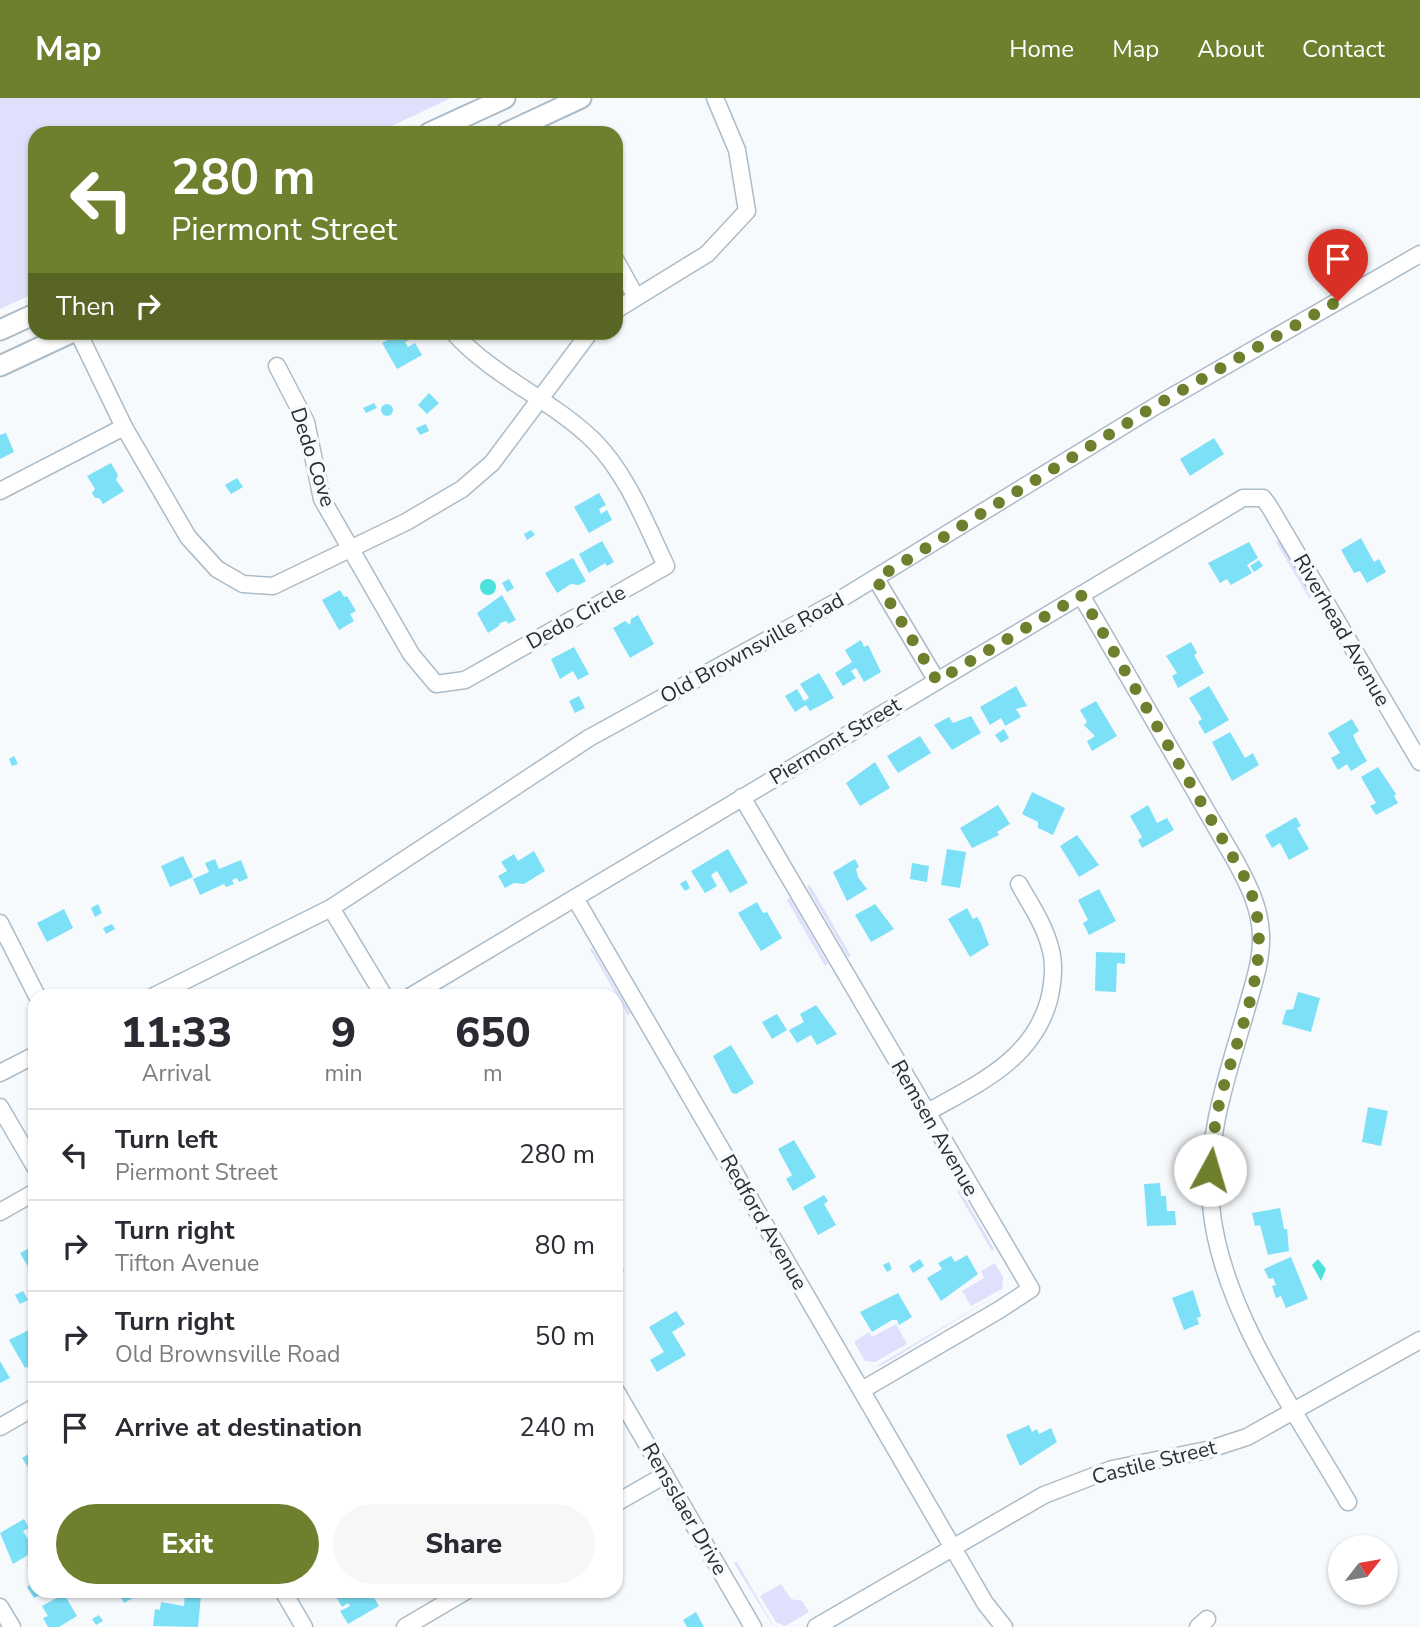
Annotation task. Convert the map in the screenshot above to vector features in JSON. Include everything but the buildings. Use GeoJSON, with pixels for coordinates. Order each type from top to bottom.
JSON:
{"type":"FeatureCollection","features":[{"type":"Feature","properties":{"kind":"main road"},"geometry":{"type":"LineString","coordinates":[[444,126],[505,98]]}},
{"type":"Feature","properties":{"kind":"main road"},"geometry":{"type":"LineString","coordinates":[[521,126],[581,98]]}},
{"type":"Feature","properties":{"kind":"main road"},"geometry":{"type":"LineString","coordinates":[[0,330],[28,317]]}},
{"type":"Feature","properties":{"kind":"main road"},"geometry":{"type":"LineString","coordinates":[[0,366],[56,340]]}},
{"type":"Feature","properties":{"kind":"street"},"geometry":{"type":"LineString","coordinates":[[623,305],[707,254],[747,211],[737,150],[715,98]]}},
{"type":"Feature","properties":{"kind":"street","name":"Old Brownsville Road"},"geometry":{"type":"LineString","coordinates":[[168,989],[331,908],[589,738],[876,579],[1158,404],[1420,254]]}},
{"type":"Feature","properties":{"kind":"street"},"geometry":{"type":"LineString","coordinates":[[623,273],[636,296]]}},
{"type":"Feature","properties":{"kind":"street"},"geometry":{"type":"LineString","coordinates":[[82,340],[124,427],[188,537],[217,569],[243,584],[273,586],[406,522],[462,489],[492,463],[584,340]]}},
{"type":"Feature","properties":{"kind":"street"},"geometry":{"type":"LineString","coordinates":[[461,340],[474,353],[539,400]]}},
{"type":"Feature","properties":{"kind":"street","name":"Dedo Cove"},"geometry":{"type":"LineString","coordinates":[[277,366],[306,422],[320,494],[351,548]]}},
{"type":"Feature","properties":{"kind":"street","name":"Dedo Circle"},"geometry":{"type":"LineString","coordinates":[[351,548],[411,654],[436,684],[465,680],[666,566],[608,457],[570,420],[539,400]]}},
{"type":"Feature","properties":{"kind":"street"},"geometry":{"type":"LineString","coordinates":[[0,491],[124,427]]}},
{"type":"Feature","properties":{"kind":"street","name":"Piermont Street"},"geometry":{"type":"LineString","coordinates":[[423,989],[1243,498],[1263,498]]}},
{"type":"Feature","properties":{"kind":"street","name":"Riverhead Avenue"},"geometry":{"type":"LineString","coordinates":[[1263,498],[1420,762]]}},
{"type":"Feature","properties":{"kind":"street"},"geometry":{"type":"LineString","coordinates":[[876,579],[937,681]]}},
{"type":"Feature","properties":{"kind":"street"},"geometry":{"type":"LineString","coordinates":[[1081,595],[1245,878],[1258,914],[1261,938],[1254,983],[1215,1127],[1210,1186],[1211,1209],[1232,1292],[1250,1331],[1348,1502]]}},
{"type":"Feature","properties":{"kind":"street","name":"Remsen Avenue"},"geometry":{"type":"LineString","coordinates":[[742,797],[1031,1289],[862,1390]]}},
{"type":"Feature","properties":{"kind":"street"},"geometry":{"type":"LineString","coordinates":[[926,1113],[991,1076],[1012,1060],[1034,1037],[1044,1014],[1053,977],[1051,948],[1039,919],[1019,884]]}},
{"type":"Feature","properties":{"kind":"street","name":"Redford Avenue"},"geometry":{"type":"LineString","coordinates":[[575,898],[985,1603],[1004,1627]]}},
{"type":"Feature","properties":{"kind":"street"},"geometry":{"type":"LineString","coordinates":[[331,908],[380,989]]}},
{"type":"Feature","properties":{"kind":"street"},"geometry":{"type":"LineString","coordinates":[[0,923],[33,989]]}},
{"type":"Feature","properties":{"kind":"street"},"geometry":{"type":"LineString","coordinates":[[0,1073],[28,1059]]}},
{"type":"Feature","properties":{"kind":"street"},"geometry":{"type":"LineString","coordinates":[[0,1107],[28,1155]]}},
{"type":"Feature","properties":{"kind":"street"},"geometry":{"type":"LineString","coordinates":[[0,1212],[28,1196]]}},
{"type":"Feature","properties":{"kind":"street","name":"Castile Street"},"geometry":{"type":"LineString","coordinates":[[816,1627],[953,1547],[1069,1484],[1112,1469],[1221,1446],[1252,1434],[1420,1340]]}},
{"type":"Feature","properties":{"kind":"street","name":"Rensslaer Drive"},"geometry":{"type":"LineString","coordinates":[[623,1403],[754,1627]]}},
{"type":"Feature","properties":{"kind":"street"},"geometry":{"type":"LineString","coordinates":[[0,1427],[28,1411]]}},
{"type":"Feature","properties":{"kind":"street"},"geometry":{"type":"LineString","coordinates":[[623,1499],[665,1475]]}},
{"type":"Feature","properties":{"kind":"street"},"geometry":{"type":"LineString","coordinates":[[287,1598],[304,1627]]}},
{"type":"Feature","properties":{"kind":"street"},"geometry":{"type":"LineString","coordinates":[[405,1627],[454,1598]]}},
{"type":"Feature","properties":{"kind":"street"},"geometry":{"type":"LineString","coordinates":[[0,1607],[12,1627]]}},
{"type":"Feature","properties":{"kind":"shaded area"},"geometry":{"type":"Polygon","coordinates":[[[0,98],[451,98],[392,126],[28,126],[28,296],[0,309],[0,98]]]}},
{"type":"Feature","properties":{"kind":"shaded area"},"geometry":{"type":"Polygon","coordinates":[[[1279,540],[1312,597],[1309,598],[1276,542],[1279,540]]]}},
{"type":"Feature","properties":{"kind":"shaded area"},"geometry":{"type":"Polygon","coordinates":[[[810,885],[851,956],[848,957],[807,887],[810,885]]]}},
{"type":"Feature","properties":{"kind":"shaded area"},"geometry":{"type":"Polygon","coordinates":[[[790,898],[828,964],[825,966],[787,900],[790,898]]]}},
{"type":"Feature","properties":{"kind":"shaded area"},"geometry":{"type":"Polygon","coordinates":[[[592,948],[616,989],[613,989],[590,949],[592,948]]]}},
{"type":"Feature","properties":{"kind":"shaded area"},"geometry":{"type":"Polygon","coordinates":[[[623,1000],[631,1014],[628,1015],[623,1006],[623,1000]]]}},
{"type":"Feature","properties":{"kind":"shaded area"},"geometry":{"type":"Polygon","coordinates":[[[960,1190],[994,1249],[992,1251],[957,1191],[960,1190]]]}},
{"type":"Feature","properties":{"kind":"shaded area"},"geometry":{"type":"Polygon","coordinates":[[[995,1263],[1003,1277],[1002,1289],[971,1306],[962,1291],[984,1278],[981,1271],[995,1263]]]}},
{"type":"Feature","properties":{"kind":"shaded area"},"geometry":{"type":"Polygon","coordinates":[[[1004,1291],[884,1364],[875,1367],[1004,1291]]]}},
{"type":"Feature","properties":{"kind":"shaded area"},"geometry":{"type":"Polygon","coordinates":[[[896,1324],[907,1344],[875,1362],[865,1361],[854,1342],[869,1332],[872,1337],[896,1324]]]}},
{"type":"Feature","properties":{"kind":"shaded area"},"geometry":{"type":"Polygon","coordinates":[[[737,1562],[773,1625],[773,1626],[734,1563],[737,1562]]]}},
{"type":"Feature","properties":{"kind":"shaded area"},"geometry":{"type":"Polygon","coordinates":[[[781,1584],[791,1599],[802,1601],[809,1612],[785,1626],[776,1622],[760,1596],[781,1584]]]}},
{"type":"Feature","properties":{"kind":"water"},"geometry":{"type":"Polygon","coordinates":[[[488,579],[494,581],[494,593],[488,595],[482,593],[480,587],[482,581],[488,579]]]}},
{"type":"Feature","properties":{"kind":"water"},"geometry":{"type":"Polygon","coordinates":[[[1318,1259],[1326,1269],[1321,1281],[1312,1265],[1318,1259]]]}},
{"type":"Feature","properties":{"kind":"route"},"geometry":{"type":"LineString","coordinates":[[1210,1170],[1218,1110],[1260,953],[1258,914],[1245,878],[1081,595],[937,681],[876,579],[1158,404],[1338,301]]}}]}
